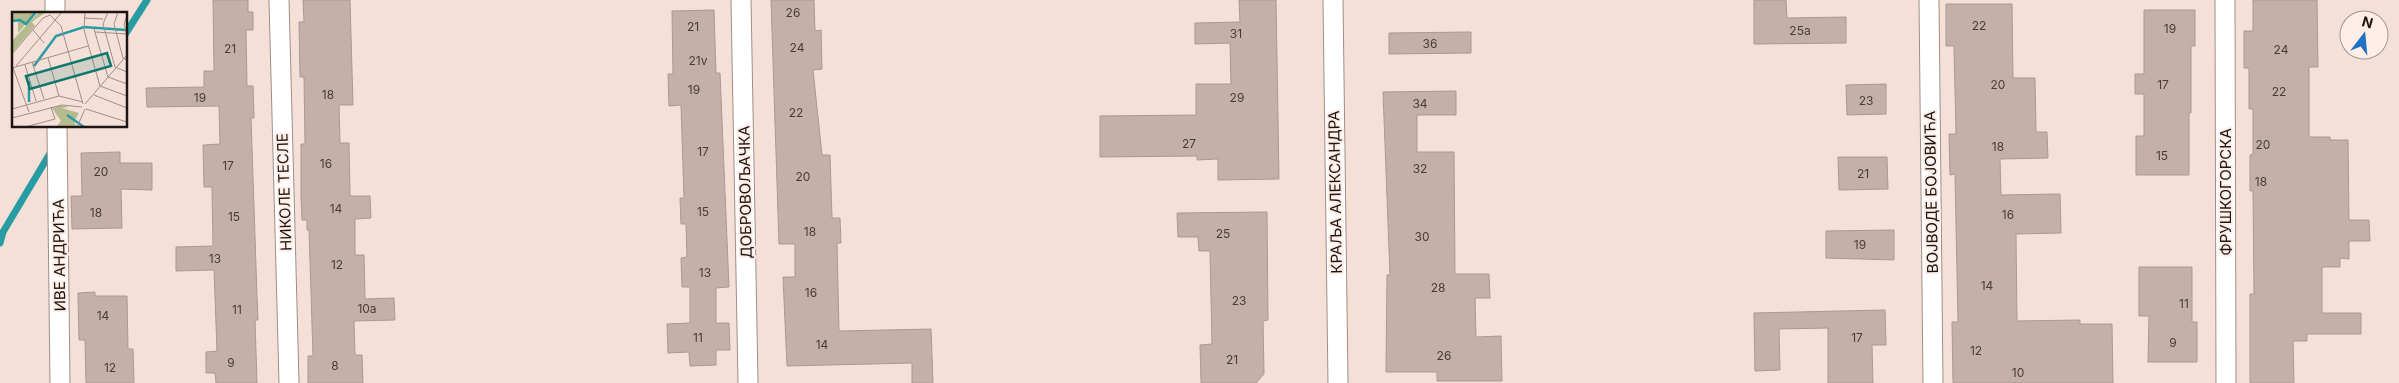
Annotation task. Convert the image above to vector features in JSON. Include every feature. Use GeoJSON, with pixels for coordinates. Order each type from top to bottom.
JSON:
{"type":"FeatureCollection","features":[{"type":"Feature","properties":{"kind":"street","name":"НИКОЛЕ ТЕСЛЕ"},"geometry":{"type":"LineString","coordinates":[[279,0],[289,383]]}},
{"type":"Feature","properties":{"kind":"street","name":"ДОБРОВОЉАЧКА"},"geometry":{"type":"LineString","coordinates":[[741,0],[748,383]]}},
{"type":"Feature","properties":{"kind":"street","name":"КРАЉА АЛЕКСАНДРА"},"geometry":{"type":"LineString","coordinates":[[1333,0],[1338,383]]}},
{"type":"Feature","properties":{"kind":"street","name":"ВОЈВОДЕ БОЈОВИЋА"},"geometry":{"type":"LineString","coordinates":[[1929,0],[1933,383]]}},
{"type":"Feature","properties":{"kind":"street","name":"ФРУШКОГОРСКА"},"geometry":{"type":"LineString","coordinates":[[2225,0],[2226,383]]}},
{"type":"Feature","properties":{"kind":"street","name":"ИВЕ АНДРИЋА"},"geometry":{"type":"LineString","coordinates":[[57,128],[60,383]]}},
{"type":"Feature","properties":{"kind":"building"},"geometry":{"type":"Polygon","coordinates":[[[213,0],[248,0],[248,12],[253,12],[253,30],[246,30],[247,86],[253,86],[254,118],[251,118],[258,320],[255,320],[257,383],[216,383],[215,373],[206,373],[206,352],[217,351],[214,270],[176,271],[176,247],[213,246],[212,187],[204,187],[203,145],[220,144],[219,106],[147,107],[146,88],[204,87],[204,71],[214,71],[213,0]]]}},
{"type":"Feature","properties":{"kind":"building"},"geometry":{"type":"Polygon","coordinates":[[[303,0],[350,0],[353,105],[339,105],[340,143],[349,143],[350,196],[370,196],[371,218],[355,219],[355,255],[364,255],[365,299],[394,298],[395,320],[354,321],[355,355],[362,355],[363,383],[308,383],[308,356],[313,356],[309,230],[307,230],[307,220],[302,220],[301,197],[301,144],[305,144],[304,77],[300,77],[299,22],[304,22],[303,0]]]}},
{"type":"Feature","properties":{"kind":"building"},"geometry":{"type":"Polygon","coordinates":[[[771,0],[814,0],[815,31],[821,30],[822,69],[813,70],[822,155],[830,155],[832,218],[840,218],[841,243],[837,243],[839,331],[931,329],[933,383],[912,383],[912,363],[787,366],[783,277],[795,277],[795,244],[779,244],[771,0]]]}},
{"type":"Feature","properties":{"kind":"building"},"geometry":{"type":"Polygon","coordinates":[[[1239,0],[1276,0],[1279,179],[1218,180],[1218,159],[1197,160],[1197,156],[1100,157],[1100,116],[1196,115],[1196,84],[1231,84],[1230,43],[1195,44],[1195,23],[1240,22],[1239,0]]]}},
{"type":"Feature","properties":{"kind":"building"},"geometry":{"type":"Polygon","coordinates":[[[1754,0],[1786,0],[1787,18],[1846,17],[1846,43],[1754,44],[1754,0]]]}},
{"type":"Feature","properties":{"kind":"building"},"geometry":{"type":"Polygon","coordinates":[[[2253,0],[2317,0],[2318,67],[2309,67],[2309,137],[2330,137],[2330,140],[2348,140],[2349,220],[2369,220],[2370,241],[2349,241],[2349,259],[2340,258],[2340,267],[2322,267],[2322,313],[2361,313],[2361,334],[2307,334],[2307,341],[2293,341],[2294,383],[2250,383],[2250,294],[2254,294],[2253,191],[2250,191],[2250,155],[2253,154],[2253,109],[2249,109],[2249,68],[2244,68],[2244,31],[2253,31],[2253,0]]]}},
{"type":"Feature","properties":{"kind":"building"},"geometry":{"type":"Polygon","coordinates":[[[1946,4],[2012,4],[2013,78],[2035,78],[2036,132],[2047,132],[2048,158],[2000,159],[2001,195],[2060,194],[2061,233],[2016,234],[2017,321],[2080,320],[2080,324],[2112,324],[2113,383],[1953,383],[1952,322],[1958,322],[1955,174],[1950,175],[1949,134],[1956,134],[1954,46],[1946,46],[1946,4]]]}},
{"type":"Feature","properties":{"kind":"building"},"geometry":{"type":"Polygon","coordinates":[[[714,10],[716,73],[720,73],[729,287],[716,288],[716,323],[729,323],[730,350],[716,350],[716,365],[690,366],[689,352],[668,353],[667,324],[690,323],[690,287],[682,287],[681,258],[687,257],[686,224],[681,224],[680,198],[684,198],[681,105],[669,106],[668,74],[673,74],[672,11],[714,10]]]}},
{"type":"Feature","properties":{"kind":"building"},"geometry":{"type":"Polygon","coordinates":[[[2144,10],[2195,10],[2195,46],[2191,46],[2189,175],[2136,175],[2136,136],[2144,136],[2144,94],[2135,94],[2135,74],[2144,74],[2144,10]]]}},
{"type":"Feature","properties":{"kind":"building"},"geometry":{"type":"Polygon","coordinates":[[[1471,32],[1471,53],[1389,54],[1389,33],[1471,32]]]}},
{"type":"Feature","properties":{"kind":"building"},"geometry":{"type":"Polygon","coordinates":[[[1886,84],[1886,114],[1847,115],[1846,85],[1886,84]]]}},
{"type":"Feature","properties":{"kind":"building"},"geometry":{"type":"Polygon","coordinates":[[[1456,91],[1456,115],[1417,115],[1417,152],[1454,152],[1455,274],[1489,274],[1490,298],[1475,298],[1476,337],[1501,336],[1502,381],[1437,381],[1437,372],[1386,372],[1387,275],[1390,275],[1383,92],[1456,91]]]}},
{"type":"Feature","properties":{"kind":"building"},"geometry":{"type":"Polygon","coordinates":[[[120,152],[120,163],[152,163],[152,190],[121,189],[122,228],[72,229],[71,196],[82,196],[81,153],[120,152]]]}},
{"type":"Feature","properties":{"kind":"building"},"geometry":{"type":"Polygon","coordinates":[[[1838,157],[1887,157],[1888,189],[1839,190],[1838,157]]]}},
{"type":"Feature","properties":{"kind":"building"},"geometry":{"type":"Polygon","coordinates":[[[1267,212],[1268,320],[1263,321],[1264,374],[1256,383],[1201,383],[1200,345],[1212,344],[1210,251],[1199,251],[1198,237],[1178,237],[1177,213],[1267,212]]]}},
{"type":"Feature","properties":{"kind":"building"},"geometry":{"type":"Polygon","coordinates":[[[1894,230],[1894,260],[1826,258],[1826,231],[1894,230]]]}},
{"type":"Feature","properties":{"kind":"building"},"geometry":{"type":"Polygon","coordinates":[[[2139,267],[2192,267],[2192,322],[2197,322],[2197,362],[2148,362],[2149,316],[2139,316],[2139,267]]]}},
{"type":"Feature","properties":{"kind":"building"},"geometry":{"type":"Polygon","coordinates":[[[95,292],[95,296],[127,296],[128,349],[133,349],[134,383],[86,383],[85,340],[79,340],[78,293],[95,292]]]}},
{"type":"Feature","properties":{"kind":"building"},"geometry":{"type":"Polygon","coordinates":[[[1885,310],[1886,345],[1872,345],[1873,383],[1828,383],[1828,328],[1779,329],[1780,370],[1755,371],[1754,313],[1885,310]]]}},
{"type":"Feature","properties":{"kind":"waterway"},"geometry":{"type":"LineString","coordinates":[[128,30],[147,0]]}},
{"type":"Feature","properties":{"kind":"waterway"},"geometry":{"type":"LineString","coordinates":[[0,243],[3,232],[52,150]]}}]}
